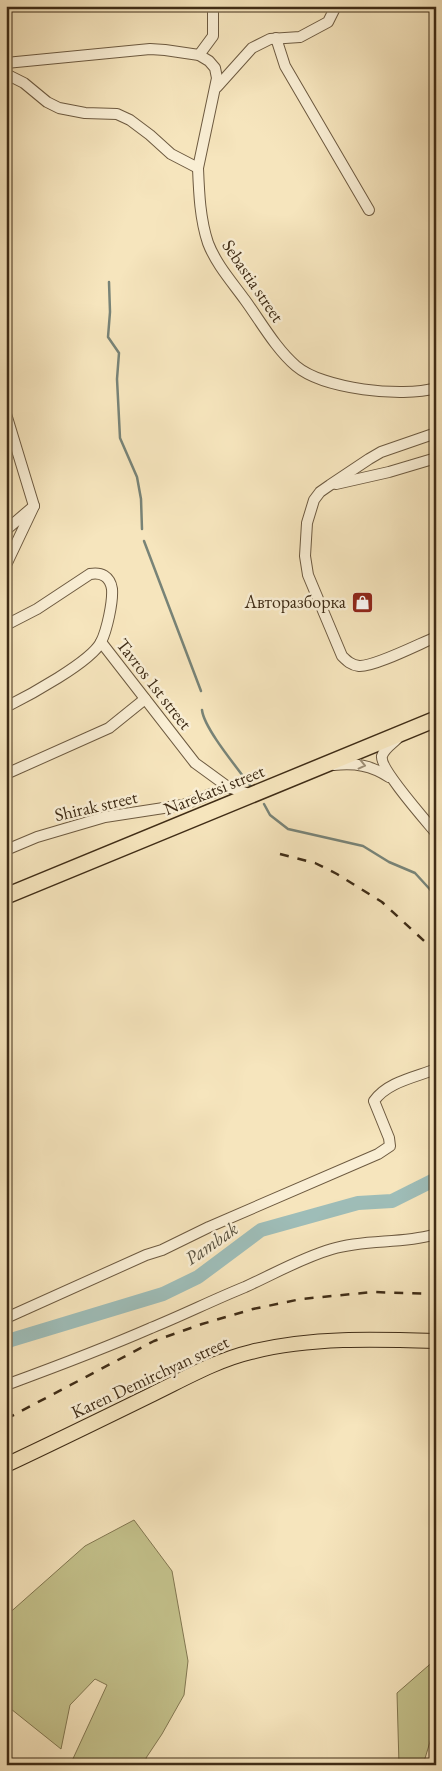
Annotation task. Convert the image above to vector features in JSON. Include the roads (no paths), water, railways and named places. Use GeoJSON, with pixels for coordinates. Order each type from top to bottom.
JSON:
{"type":"FeatureCollection","features":[{"type":"Feature","properties":{"kind":"highway","name":"Narekatsi street"},"geometry":{"type":"LineString","coordinates":[[6,896],[436,718]]}},
{"type":"Feature","properties":{"kind":"main road","name":"Karen Demirchyan street"},"geometry":{"type":"LineString","coordinates":[[6,1466],[205,1369],[248,1352],[284,1345],[337,1340],[395,1339],[436,1341]]}},
{"type":"Feature","properties":{"kind":"street"},"geometry":{"type":"LineString","coordinates":[[6,64],[150,50],[199,55],[213,36],[214,6]]}},
{"type":"Feature","properties":{"kind":"street"},"geometry":{"type":"LineString","coordinates":[[216,87],[252,48],[270,39],[300,37],[328,22],[336,6]]}},
{"type":"Feature","properties":{"kind":"street"},"geometry":{"type":"LineString","coordinates":[[276,38],[285,66],[369,210]]}},
{"type":"Feature","properties":{"kind":"street","name":"Sebastia street"},"geometry":{"type":"LineString","coordinates":[[199,55],[209,61],[215,68],[218,78],[198,168],[202,220],[209,244],[223,269],[283,352],[297,367],[312,376],[367,391],[388,393],[436,388]]}},
{"type":"Feature","properties":{"kind":"street"},"geometry":{"type":"LineString","coordinates":[[6,74],[24,82],[47,102],[59,108],[85,113],[117,114],[130,120],[150,134],[171,154],[198,168]]}},
{"type":"Feature","properties":{"kind":"street"},"geometry":{"type":"LineString","coordinates":[[6,414],[34,506],[6,565]]}},
{"type":"Feature","properties":{"kind":"street"},"geometry":{"type":"LineString","coordinates":[[436,433],[381,452],[320,492],[310,509],[307,522],[305,556],[308,576],[342,656],[352,665],[367,665],[436,637]]}},
{"type":"Feature","properties":{"kind":"street"},"geometry":{"type":"LineString","coordinates":[[330,485],[389,472],[436,458]]}},
{"type":"Feature","properties":{"kind":"street"},"geometry":{"type":"LineString","coordinates":[[6,530],[34,506]]}},
{"type":"Feature","properties":{"kind":"street","name":"Tavros 1st street"},"geometry":{"type":"LineString","coordinates":[[6,625],[37,609],[90,574],[98,573],[106,576],[111,585],[112,595],[101,642],[194,763],[228,787]]}},
{"type":"Feature","properties":{"kind":"street"},"geometry":{"type":"LineString","coordinates":[[6,708],[76,665],[101,642]]}},
{"type":"Feature","properties":{"kind":"street"},"geometry":{"type":"LineString","coordinates":[[6,774],[109,728],[145,699]]}},
{"type":"Feature","properties":{"kind":"street"},"geometry":{"type":"LineString","coordinates":[[403,732],[385,750],[382,756],[385,768],[436,833]]}},
{"type":"Feature","properties":{"kind":"street"},"geometry":{"type":"LineString","coordinates":[[324,765],[352,763],[368,766],[396,782]]}},
{"type":"Feature","properties":{"kind":"street"},"geometry":{"type":"LineString","coordinates":[[228,787],[252,795]]}},
{"type":"Feature","properties":{"kind":"street","name":"Shirak street"},"geometry":{"type":"LineString","coordinates":[[6,850],[37,837],[105,817],[183,805],[228,787]]}},
{"type":"Feature","properties":{"kind":"street"},"geometry":{"type":"LineString","coordinates":[[6,1318],[378,1154],[390,1146],[389,1138],[374,1100],[379,1094],[389,1088],[436,1069]]}},
{"type":"Feature","properties":{"kind":"street"},"geometry":{"type":"LineString","coordinates":[[6,1385],[153,1328],[283,1268],[332,1249],[364,1242],[415,1240],[435,1235]]}},
{"type":"Feature","properties":{"kind":"waterway"},"geometry":{"type":"LineString","coordinates":[[109,282],[110,312],[108,337],[119,353],[117,379],[120,438],[137,477],[141,499],[142,529]]}},
{"type":"Feature","properties":{"kind":"waterway"},"geometry":{"type":"LineString","coordinates":[[144,541],[201,691]]}},
{"type":"Feature","properties":{"kind":"waterway"},"geometry":{"type":"LineString","coordinates":[[202,710],[204,718],[216,739],[252,788]]}},
{"type":"Feature","properties":{"kind":"waterway"},"geometry":{"type":"LineString","coordinates":[[264,804],[270,815],[288,829],[363,846],[389,862],[415,873],[436,896]]}},
{"type":"Feature","properties":{"kind":"waterway","name":"Pambak"},"geometry":{"type":"LineString","coordinates":[[6,1343],[163,1294],[198,1277],[261,1230],[358,1203],[392,1201],[436,1179]]}},
{"type":"Feature","properties":{"kind":"railway"},"geometry":{"type":"LineString","coordinates":[[280,854],[315,863],[337,874],[382,902],[436,952]]}},
{"type":"Feature","properties":{"kind":"railway"},"geometry":{"type":"LineString","coordinates":[[6,1419],[154,1341],[253,1309],[301,1299],[373,1292],[436,1294]]}},
{"type":"Feature","properties":{"kind":"place","name":"Авторазборка"},"geometry":{"type":"Point","coordinates":[362,602]}}]}
